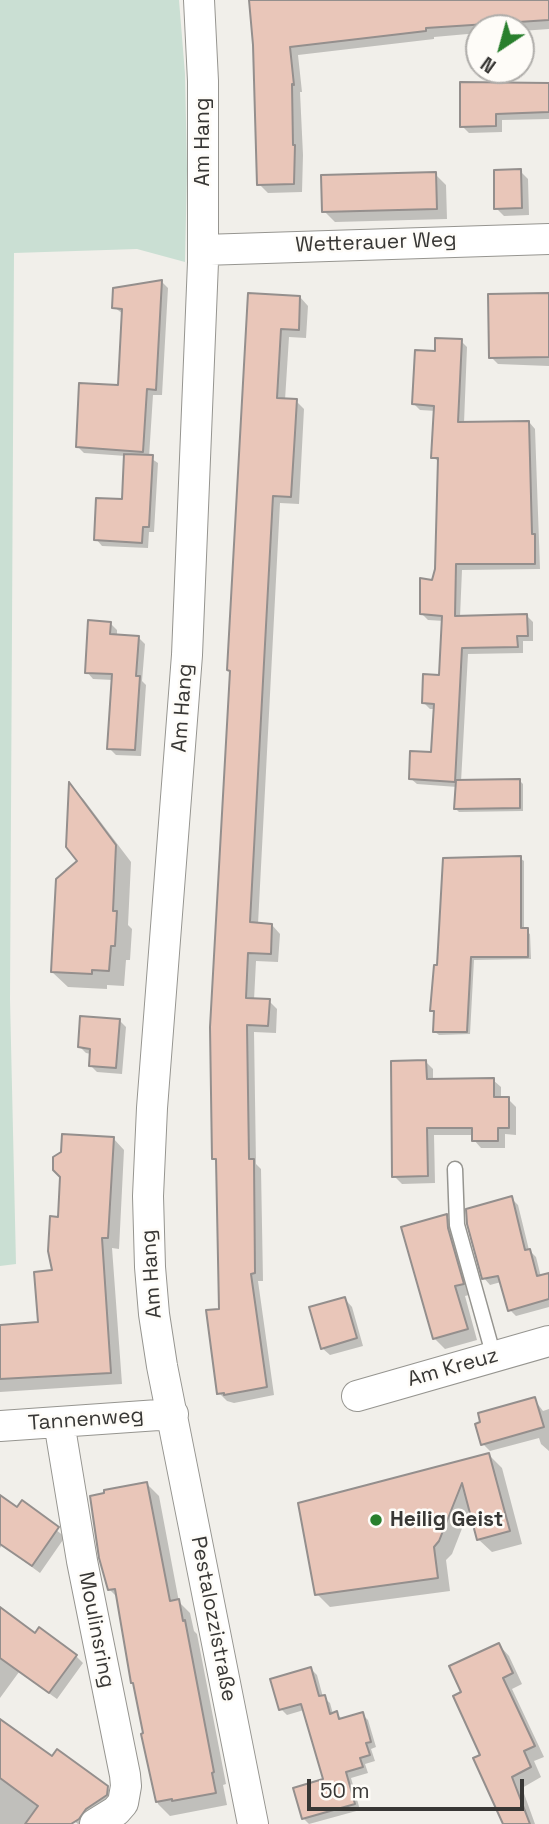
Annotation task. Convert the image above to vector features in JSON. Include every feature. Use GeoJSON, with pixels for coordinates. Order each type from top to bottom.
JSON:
{"type":"FeatureCollection","features":[{"type":"Feature","properties":{"kind":"street","name":"Am Hang"},"geometry":{"type":"LineString","coordinates":[[173,1414],[154,1314],[149,1267],[148,1196],[152,1108],[187,654],[203,250],[203,81],[199,0]]}},
{"type":"Feature","properties":{"kind":"street","name":"Wetterauer Weg"},"geometry":{"type":"LineString","coordinates":[[203,250],[549,239]]}},
{"type":"Feature","properties":{"kind":"street","name":"Am Kreuz"},"geometry":{"type":"LineString","coordinates":[[357,1396],[549,1341]]}},
{"type":"Feature","properties":{"kind":"street","name":"Tannenweg"},"geometry":{"type":"LineString","coordinates":[[0,1426],[173,1414]]}},
{"type":"Feature","properties":{"kind":"street","name":"Pestalozzistraße"},"geometry":{"type":"LineString","coordinates":[[173,1414],[253,1824]]}},
{"type":"Feature","properties":{"kind":"street","name":"Moulinsring"},"geometry":{"type":"LineString","coordinates":[[59,1422],[82,1561],[125,1775],[123,1803],[116,1811],[95,1824]]}},
{"type":"Feature","properties":{"kind":"lane"},"geometry":{"type":"LineString","coordinates":[[455,1169],[457,1225],[494,1357]]}},
{"type":"Feature","properties":{"kind":"green space"},"geometry":{"type":"Polygon","coordinates":[[[0,0],[179,0],[185,74],[187,169],[185,262],[137,249],[14,253],[10,999],[16,1264],[0,1266],[0,0]]]}},
{"type":"Feature","properties":{"kind":"building"},"geometry":{"type":"Polygon","coordinates":[[[249,0],[549,0],[549,20],[535,21],[535,14],[465,14],[465,25],[426,28],[426,31],[290,47],[294,85],[292,84],[294,184],[257,185],[249,0]]]}},
{"type":"Feature","properties":{"kind":"building"},"geometry":{"type":"Polygon","coordinates":[[[460,82],[549,83],[549,112],[496,114],[496,126],[460,127],[460,82]]]}},
{"type":"Feature","properties":{"kind":"building"},"geometry":{"type":"Polygon","coordinates":[[[521,169],[522,208],[494,209],[494,170],[521,169]]]}},
{"type":"Feature","properties":{"kind":"building"},"geometry":{"type":"Polygon","coordinates":[[[436,172],[437,209],[322,212],[321,175],[436,172]]]}},
{"type":"Feature","properties":{"kind":"building"},"geometry":{"type":"Polygon","coordinates":[[[162,280],[156,390],[147,389],[143,452],[76,447],[79,383],[118,385],[122,309],[112,308],[113,288],[162,280]]]}},
{"type":"Feature","properties":{"kind":"building"},"geometry":{"type":"Polygon","coordinates":[[[248,293],[300,296],[299,330],[281,329],[277,398],[297,399],[291,497],[273,496],[250,922],[272,924],[271,954],[248,953],[246,998],[270,999],[268,1026],[247,1025],[249,1159],[254,1159],[255,1273],[251,1274],[267,1387],[224,1395],[217,1394],[206,1310],[219,1309],[216,1159],[212,1159],[210,1027],[248,293]]]}},
{"type":"Feature","properties":{"kind":"building"},"geometry":{"type":"Polygon","coordinates":[[[549,293],[549,357],[489,358],[488,294],[549,293]]]}},
{"type":"Feature","properties":{"kind":"building"},"geometry":{"type":"Polygon","coordinates":[[[435,338],[462,339],[458,422],[529,421],[532,534],[535,534],[535,564],[456,564],[455,616],[527,614],[528,636],[517,636],[518,647],[462,648],[455,782],[409,779],[410,751],[431,752],[434,704],[422,703],[423,674],[439,675],[442,616],[420,614],[420,578],[432,580],[435,569],[438,458],[431,458],[434,406],[412,404],[415,350],[435,351],[435,338]]]}},
{"type":"Feature","properties":{"kind":"building"},"geometry":{"type":"Polygon","coordinates":[[[124,454],[153,455],[149,527],[143,527],[142,543],[94,540],[96,498],[122,499],[124,454]]]}},
{"type":"Feature","properties":{"kind":"building"},"geometry":{"type":"Polygon","coordinates":[[[88,620],[111,622],[110,634],[139,636],[136,676],[140,676],[135,750],[107,749],[112,674],[85,673],[88,620]]]}},
{"type":"Feature","properties":{"kind":"building"},"geometry":{"type":"Polygon","coordinates":[[[520,779],[520,808],[454,809],[456,780],[520,779]]]}},
{"type":"Feature","properties":{"kind":"building"},"geometry":{"type":"Polygon","coordinates":[[[69,782],[116,845],[113,911],[117,911],[115,946],[111,946],[109,971],[92,970],[92,974],[51,972],[56,879],[77,861],[66,847],[69,782]]]}},
{"type":"Feature","properties":{"kind":"building"},"geometry":{"type":"Polygon","coordinates":[[[521,856],[521,928],[528,928],[528,957],[471,957],[467,1032],[433,1032],[434,1011],[430,1011],[434,965],[437,965],[443,858],[521,856]]]}},
{"type":"Feature","properties":{"kind":"building"},"geometry":{"type":"Polygon","coordinates":[[[80,1016],[120,1019],[116,1068],[89,1066],[90,1049],[78,1047],[80,1016]]]}},
{"type":"Feature","properties":{"kind":"building"},"geometry":{"type":"Polygon","coordinates":[[[426,1060],[427,1079],[494,1078],[494,1097],[509,1097],[509,1128],[498,1128],[498,1141],[472,1141],[472,1128],[427,1128],[428,1176],[392,1177],[391,1061],[426,1060]]]}},
{"type":"Feature","properties":{"kind":"building"},"geometry":{"type":"Polygon","coordinates":[[[62,1134],[114,1137],[108,1238],[102,1238],[111,1373],[0,1379],[0,1325],[38,1322],[34,1272],[52,1270],[48,1251],[50,1216],[58,1217],[60,1177],[53,1170],[53,1157],[61,1152],[62,1134]]]}},
{"type":"Feature","properties":{"kind":"building"},"geometry":{"type":"Polygon","coordinates":[[[512,1196],[525,1250],[530,1249],[537,1276],[549,1273],[549,1299],[508,1311],[498,1276],[482,1279],[467,1224],[466,1209],[512,1196]]]}},
{"type":"Feature","properties":{"kind":"building"},"geometry":{"type":"Polygon","coordinates":[[[447,1214],[448,1228],[464,1284],[455,1286],[468,1329],[433,1339],[401,1227],[447,1214]]]}},
{"type":"Feature","properties":{"kind":"building"},"geometry":{"type":"Polygon","coordinates":[[[345,1297],[357,1338],[321,1349],[309,1307],[345,1297]]]}},
{"type":"Feature","properties":{"kind":"building"},"geometry":{"type":"Polygon","coordinates":[[[535,1397],[544,1427],[481,1445],[475,1424],[480,1422],[478,1413],[535,1397]]]}},
{"type":"Feature","properties":{"kind":"building","name":"Heilig Geist"},"geometry":{"type":"Polygon","coordinates":[[[489,1453],[510,1531],[477,1540],[462,1483],[439,1541],[434,1547],[438,1578],[315,1595],[298,1503],[489,1453]]]}},
{"type":"Feature","properties":{"kind":"building"},"geometry":{"type":"Polygon","coordinates":[[[147,1482],[170,1601],[179,1599],[183,1621],[185,1620],[216,1793],[156,1802],[115,1589],[108,1590],[99,1558],[90,1496],[104,1493],[104,1490],[147,1482]]]}},
{"type":"Feature","properties":{"kind":"building"},"geometry":{"type":"Polygon","coordinates":[[[0,1495],[17,1507],[22,1500],[59,1527],[32,1566],[0,1544],[0,1495]]]}},
{"type":"Feature","properties":{"kind":"building"},"geometry":{"type":"Polygon","coordinates":[[[0,1607],[35,1633],[39,1627],[77,1655],[49,1693],[0,1658],[0,1607]]]}},
{"type":"Feature","properties":{"kind":"building"},"geometry":{"type":"Polygon","coordinates":[[[499,1643],[513,1673],[503,1678],[535,1746],[524,1751],[531,1767],[512,1777],[530,1824],[503,1824],[473,1758],[480,1755],[453,1696],[461,1692],[449,1666],[499,1643]]]}},
{"type":"Feature","properties":{"kind":"building"},"geometry":{"type":"Polygon","coordinates":[[[311,1667],[319,1696],[325,1695],[330,1714],[337,1711],[339,1719],[363,1712],[371,1742],[366,1743],[370,1755],[360,1758],[363,1767],[346,1772],[355,1804],[302,1819],[293,1788],[323,1779],[301,1704],[279,1710],[270,1679],[311,1667]]]}},
{"type":"Feature","properties":{"kind":"building"},"geometry":{"type":"Polygon","coordinates":[[[0,1719],[52,1756],[57,1749],[108,1786],[107,1795],[86,1809],[79,1819],[71,1824],[25,1824],[38,1806],[0,1778],[0,1719]]]}},
{"type":"Feature","properties":{"kind":"place","name":"Heilig Geist"},"geometry":{"type":"Point","coordinates":[376,1520]}}]}
